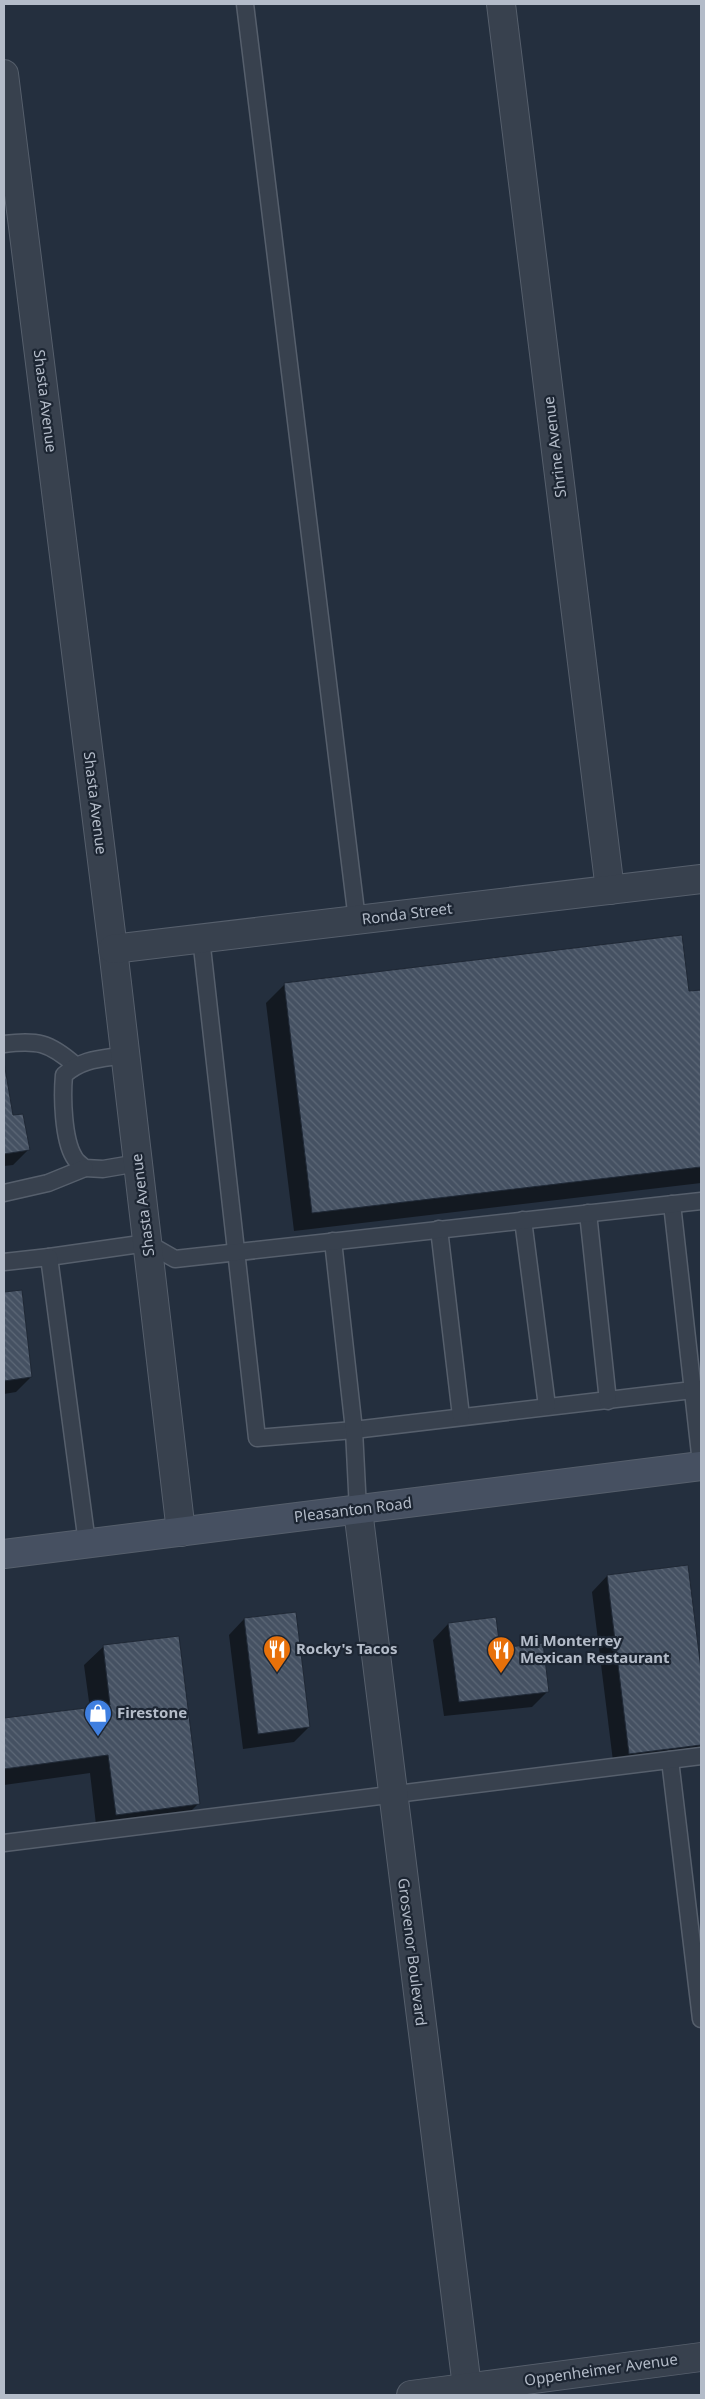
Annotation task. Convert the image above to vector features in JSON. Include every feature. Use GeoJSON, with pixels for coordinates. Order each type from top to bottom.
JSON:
{"type":"FeatureCollection","features":[{"type":"Feature","properties":{"kind":"main road","name":"Pleasanton Road"},"geometry":{"type":"LineString","coordinates":[[4,1554],[358,1510],[701,1464]]}},
{"type":"Feature","properties":{"kind":"street","name":"Shrine Avenue"},"geometry":{"type":"LineString","coordinates":[[501,4],[610,890]]}},
{"type":"Feature","properties":{"kind":"street","name":"Shasta Avenue"},"geometry":{"type":"LineString","coordinates":[[4,74],[126,1055],[181,1532]]}},
{"type":"Feature","properties":{"kind":"street","name":"Ronda Street"},"geometry":{"type":"LineString","coordinates":[[113,949],[701,879]]}},
{"type":"Feature","properties":{"kind":"street","name":"Grosvenor Boulevard"},"geometry":{"type":"LineString","coordinates":[[358,1510],[467,2392]]}},
{"type":"Feature","properties":{"kind":"street","name":"Oppenheimer Avenue"},"geometry":{"type":"LineString","coordinates":[[411,2395],[467,2392],[701,2357]]}},
{"type":"Feature","properties":{"kind":"lane"},"geometry":{"type":"LineString","coordinates":[[245,4],[357,920]]}},
{"type":"Feature","properties":{"kind":"lane"},"geometry":{"type":"LineString","coordinates":[[201,938],[256,1438],[354,1430],[547,1406],[698,1390]]}},
{"type":"Feature","properties":{"kind":"lane"},"geometry":{"type":"LineString","coordinates":[[4,1044],[42,1043],[59,1050],[75,1065]]}},
{"type":"Feature","properties":{"kind":"lane"},"geometry":{"type":"LineString","coordinates":[[85,1168],[74,1157],[67,1134],[62,1097],[64,1076],[75,1065],[88,1060],[126,1055]]}},
{"type":"Feature","properties":{"kind":"lane"},"geometry":{"type":"LineString","coordinates":[[4,1193],[48,1183],[85,1168],[102,1169],[138,1163]]}},
{"type":"Feature","properties":{"kind":"lane"},"geometry":{"type":"LineString","coordinates":[[4,1262],[147,1243],[175,1259],[701,1201]]}},
{"type":"Feature","properties":{"kind":"lane"},"geometry":{"type":"LineString","coordinates":[[672,1204],[698,1390],[701,1464]]}},
{"type":"Feature","properties":{"kind":"lane"},"geometry":{"type":"LineString","coordinates":[[588,1213],[608,1401]]}},
{"type":"Feature","properties":{"kind":"lane"},"geometry":{"type":"LineString","coordinates":[[523,1220],[547,1406]]}},
{"type":"Feature","properties":{"kind":"lane"},"geometry":{"type":"LineString","coordinates":[[439,1229],[462,1416]]}},
{"type":"Feature","properties":{"kind":"lane"},"geometry":{"type":"LineString","coordinates":[[333,1241],[354,1430],[358,1510]]}},
{"type":"Feature","properties":{"kind":"lane"},"geometry":{"type":"LineString","coordinates":[[49,1257],[87,1543]]}},
{"type":"Feature","properties":{"kind":"lane"},"geometry":{"type":"LineString","coordinates":[[4,1843],[701,1756]]}},
{"type":"Feature","properties":{"kind":"lane"},"geometry":{"type":"LineString","coordinates":[[670,1760],[701,2019]]}},
{"type":"Feature","properties":{"kind":"building"},"geometry":{"type":"Polygon","coordinates":[[[682,935],[689,991],[701,990],[701,1167],[312,1213],[284,983],[682,935]]]}},
{"type":"Feature","properties":{"kind":"building"},"geometry":{"type":"Polygon","coordinates":[[[4,1062],[13,1115],[23,1114],[30,1150],[4,1154],[4,1062]]]}},
{"type":"Feature","properties":{"kind":"building"},"geometry":{"type":"Polygon","coordinates":[[[22,1290],[32,1377],[4,1381],[4,1292],[22,1290]]]}},
{"type":"Feature","properties":{"kind":"building"},"geometry":{"type":"Polygon","coordinates":[[[688,1565],[701,1669],[701,1745],[629,1754],[607,1575],[688,1565]]]}},
{"type":"Feature","properties":{"kind":"building","name":"Rocky's Tacos"},"geometry":{"type":"Polygon","coordinates":[[[296,1612],[310,1727],[258,1734],[244,1618],[296,1612]]]}},
{"type":"Feature","properties":{"kind":"building","name":"Mi Monterrey Mexican Restaurant"},"geometry":{"type":"Polygon","coordinates":[[[496,1617],[500,1648],[543,1643],[549,1692],[459,1702],[448,1623],[496,1617]]]}},
{"type":"Feature","properties":{"kind":"building","name":"Firestone"},"geometry":{"type":"Polygon","coordinates":[[[179,1636],[200,1804],[116,1815],[108,1755],[4,1769],[4,1718],[110,1705],[103,1645],[179,1636]]]}},
{"type":"Feature","properties":{"kind":"place","name":"Rocky's Tacos"},"geometry":{"type":"Point","coordinates":[277,1673]}},
{"type":"Feature","properties":{"kind":"place","name":"Mi Monterrey Mexican Restaurant"},"geometry":{"type":"Point","coordinates":[501,1674]}},
{"type":"Feature","properties":{"kind":"place","name":"Firestone"},"geometry":{"type":"Point","coordinates":[98,1737]}}]}
